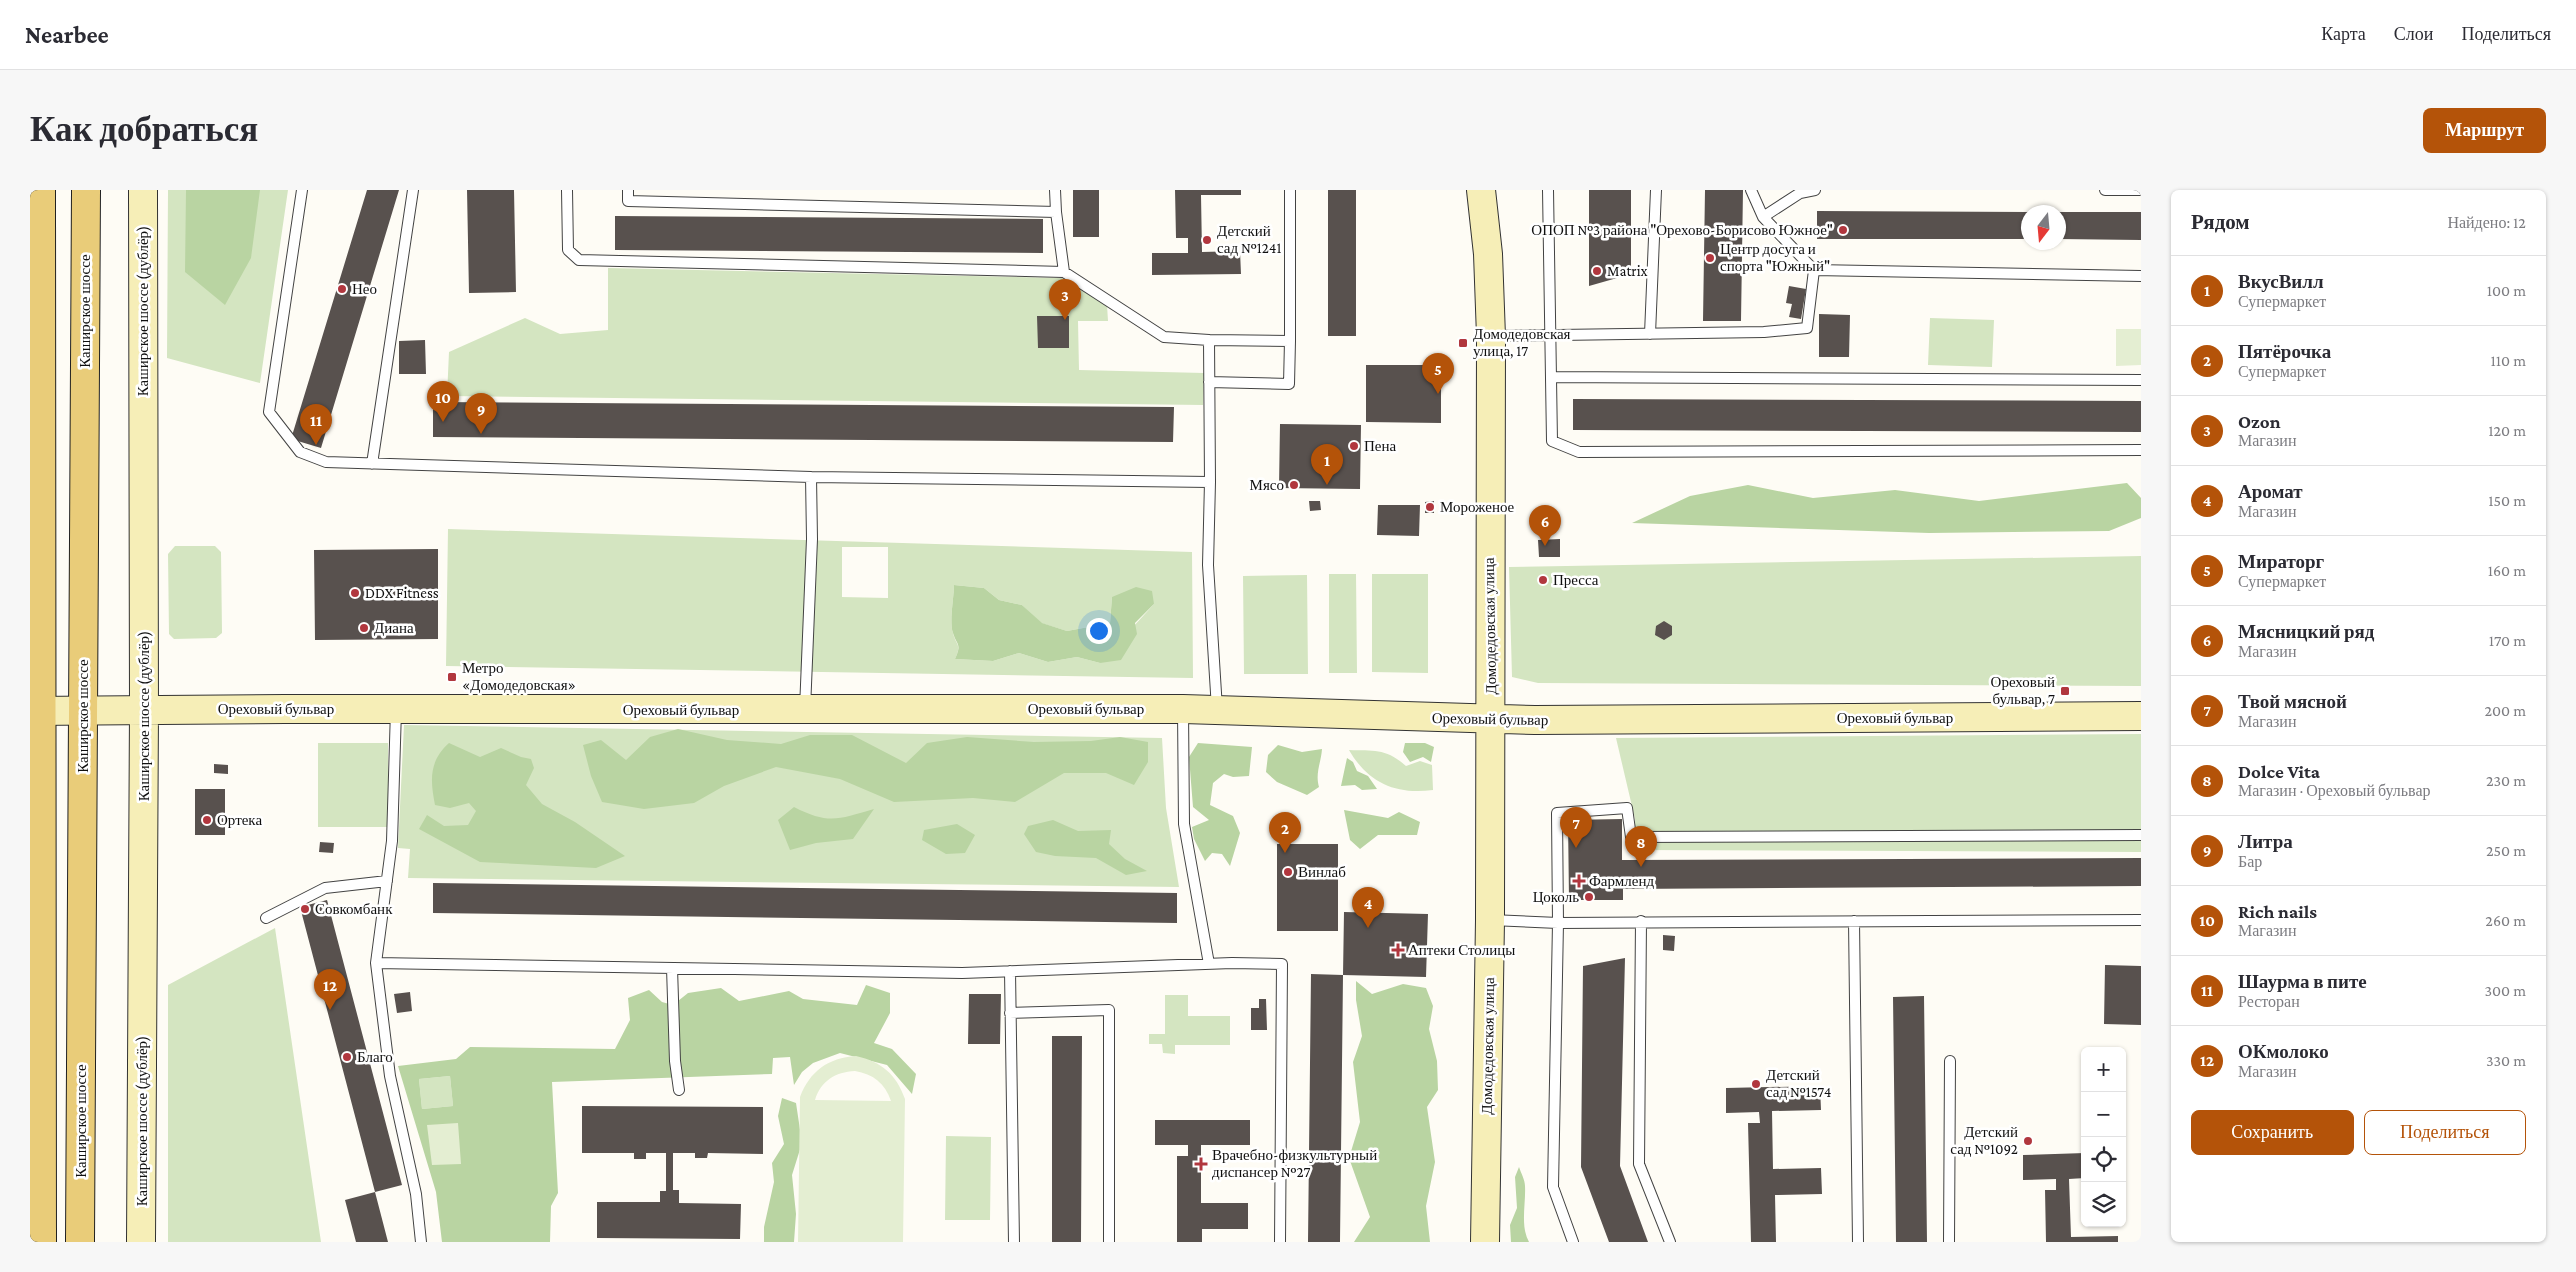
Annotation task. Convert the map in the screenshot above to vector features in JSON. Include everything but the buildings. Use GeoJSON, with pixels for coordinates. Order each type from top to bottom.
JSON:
{"type":"FeatureCollection","features":[{"type":"Feature","properties":{"kind":"main road"},"geometry":{"type":"LineString","coordinates":[[40,190],[35,711],[42,1242]]}},
{"type":"Feature","properties":{"kind":"main road","name":"Каширское шоссе"},"geometry":{"type":"LineString","coordinates":[[80,1242],[86,190]]}},
{"type":"Feature","properties":{"kind":"main road","name":"Каширское шоссе (дублёр)"},"geometry":{"type":"LineString","coordinates":[[141,1242],[144,710],[143,190]]}},
{"type":"Feature","properties":{"kind":"main road","name":"Домодедовская улица"},"geometry":{"type":"LineString","coordinates":[[1481,190],[1488,254],[1491,336],[1489,580],[1491,719],[1490,920],[1485,1242]]}},
{"type":"Feature","properties":{"kind":"main road","name":"Ореховый бульвар"},"geometry":{"type":"LineString","coordinates":[[35,711],[1183,709],[1491,719],[2141,716]]}},
{"type":"Feature","properties":{"kind":"lane"},"geometry":{"type":"LineString","coordinates":[[302,190],[269,412],[300,452],[326,462],[811,477],[1210,482]]}},
{"type":"Feature","properties":{"kind":"lane"},"geometry":{"type":"LineString","coordinates":[[372,464],[413,190]]}},
{"type":"Feature","properties":{"kind":"lane"},"geometry":{"type":"LineString","coordinates":[[567,190],[568,250],[579,260],[1064,272],[1164,337],[1209,340],[1290,341]]}},
{"type":"Feature","properties":{"kind":"lane"},"geometry":{"type":"LineString","coordinates":[[628,190],[628,201],[1056,212]]}},
{"type":"Feature","properties":{"kind":"lane"},"geometry":{"type":"LineString","coordinates":[[1055,190],[1064,272]]}},
{"type":"Feature","properties":{"kind":"lane"},"geometry":{"type":"LineString","coordinates":[[1209,382],[1289,384],[1290,190]]}},
{"type":"Feature","properties":{"kind":"lane"},"geometry":{"type":"LineString","coordinates":[[1548,190],[1552,441],[1579,452],[2141,450]]}},
{"type":"Feature","properties":{"kind":"lane"},"geometry":{"type":"LineString","coordinates":[[1650,334],[1656,190]]}},
{"type":"Feature","properties":{"kind":"lane"},"geometry":{"type":"LineString","coordinates":[[1750,190],[1763,217],[1814,270],[2141,276]]}},
{"type":"Feature","properties":{"kind":"lane"},"geometry":{"type":"LineString","coordinates":[[1763,217],[1800,193],[1815,190]]}},
{"type":"Feature","properties":{"kind":"lane"},"geometry":{"type":"LineString","coordinates":[[2105,190],[2141,190]]}},
{"type":"Feature","properties":{"kind":"lane"},"geometry":{"type":"LineString","coordinates":[[1491,336],[1764,332],[1807,328],[1814,270]]}},
{"type":"Feature","properties":{"kind":"lane"},"geometry":{"type":"LineString","coordinates":[[1209,340],[1210,482],[1208,565],[1218,710]]}},
{"type":"Feature","properties":{"kind":"lane"},"geometry":{"type":"LineString","coordinates":[[1551,377],[2141,380]]}},
{"type":"Feature","properties":{"kind":"lane"},"geometry":{"type":"LineString","coordinates":[[805,710],[812,539],[811,477]]}},
{"type":"Feature","properties":{"kind":"lane"},"geometry":{"type":"LineString","coordinates":[[396,709],[392,841],[376,963],[390,1076],[416,1194],[421,1242]]}},
{"type":"Feature","properties":{"kind":"lane"},"geometry":{"type":"LineString","coordinates":[[1183,709],[1184,824],[1209,964]]}},
{"type":"Feature","properties":{"kind":"lane"},"geometry":{"type":"LineString","coordinates":[[1573,1242],[1552,1187],[1558,922],[1557,813],[1627,808],[1631,837],[2141,835]]}},
{"type":"Feature","properties":{"kind":"lane"},"geometry":{"type":"LineString","coordinates":[[266,918],[325,888],[387,882]]}},
{"type":"Feature","properties":{"kind":"lane"},"geometry":{"type":"LineString","coordinates":[[1490,920],[1558,922],[2141,920]]}},
{"type":"Feature","properties":{"kind":"lane"},"geometry":{"type":"LineString","coordinates":[[1641,921],[1639,1164],[1670,1242]]}},
{"type":"Feature","properties":{"kind":"lane"},"geometry":{"type":"LineString","coordinates":[[1854,921],[1858,1242]]}},
{"type":"Feature","properties":{"kind":"lane"},"geometry":{"type":"LineString","coordinates":[[376,963],[626,971],[672,968],[825,974],[1010,972],[1209,964],[1282,964],[1280,1242]]}},
{"type":"Feature","properties":{"kind":"lane"},"geometry":{"type":"LineString","coordinates":[[672,968],[679,1090]]}},
{"type":"Feature","properties":{"kind":"lane"},"geometry":{"type":"LineString","coordinates":[[1010,972],[1014,1242]]}},
{"type":"Feature","properties":{"kind":"lane"},"geometry":{"type":"LineString","coordinates":[[1010,1013],[1109,1010],[1109,1242]]}},
{"type":"Feature","properties":{"kind":"lane"},"geometry":{"type":"LineString","coordinates":[[1949,1242],[1950,1061]]}},
{"type":"Feature","properties":{"kind":"green space"},"geometry":{"type":"Polygon","coordinates":[[[168,190],[288,190],[260,383],[167,358],[168,190]]]}},
{"type":"Feature","properties":{"kind":"green space"},"geometry":{"type":"Polygon","coordinates":[[[186,190],[260,190],[251,258],[225,305],[185,272],[186,190]]]}},
{"type":"Feature","properties":{"kind":"green space"},"geometry":{"type":"Polygon","coordinates":[[[608,268],[1062,278],[1107,305],[1108,321],[1078,321],[1079,370],[1204,373],[1203,405],[447,396],[449,352],[525,318],[560,334],[608,330],[608,268]]]}},
{"type":"Feature","properties":{"kind":"green space"},"geometry":{"type":"Polygon","coordinates":[[[1930,318],[1994,320],[1992,367],[1928,365],[1930,318]]]}},
{"type":"Feature","properties":{"kind":"green space"},"geometry":{"type":"Polygon","coordinates":[[[2116,329],[2141,329],[2141,365],[2116,366],[2116,329]]]}},
{"type":"Feature","properties":{"kind":"green space"},"geometry":{"type":"Polygon","coordinates":[[[2127,483],[2141,498],[2141,518],[2109,531],[1929,533],[1632,523],[1690,496],[1748,485],[1813,498],[1895,490],[1979,501],[2127,483]]]}},
{"type":"Feature","properties":{"kind":"green space"},"geometry":{"type":"Polygon","coordinates":[[[448,529],[1192,552],[1193,678],[446,666],[448,529]],[[842,547],[842,597],[888,598],[888,547],[842,547]],[[954,585],[951,623],[958,647],[955,659],[993,661],[1019,653],[1048,662],[1077,657],[1100,663],[1154,604],[1112,597],[1110,623],[1067,631],[1041,623],[1022,605],[999,600],[984,588],[954,585]]]}},
{"type":"Feature","properties":{"kind":"green space"},"geometry":{"type":"Polygon","coordinates":[[[175,546],[215,546],[221,552],[222,633],[216,638],[174,639],[169,634],[168,554],[175,546]]]}},
{"type":"Feature","properties":{"kind":"green space"},"geometry":{"type":"Polygon","coordinates":[[[2141,556],[2141,686],[1538,683],[1512,677],[1509,567],[2141,556]]]}},
{"type":"Feature","properties":{"kind":"green space"},"geometry":{"type":"Polygon","coordinates":[[[1329,574],[1356,574],[1357,673],[1329,673],[1329,574]]]}},
{"type":"Feature","properties":{"kind":"green space"},"geometry":{"type":"Polygon","coordinates":[[[1372,574],[1428,574],[1428,673],[1372,672],[1372,574]]]}},
{"type":"Feature","properties":{"kind":"green space"},"geometry":{"type":"Polygon","coordinates":[[[1307,575],[1308,674],[1244,674],[1243,576],[1307,575]]]}},
{"type":"Feature","properties":{"kind":"green space"},"geometry":{"type":"Polygon","coordinates":[[[954,585],[984,588],[999,600],[1022,605],[1042,623],[1067,631],[1110,623],[1112,597],[1136,587],[1152,591],[1154,604],[1135,623],[1137,634],[1121,660],[1100,663],[1077,657],[1048,662],[1019,653],[993,661],[955,659],[958,645],[951,623],[954,585]]]}},
{"type":"Feature","properties":{"kind":"green space"},"geometry":{"type":"Polygon","coordinates":[[[404,725],[1162,738],[1166,808],[1179,887],[408,878],[410,849],[398,848],[404,725]]]}},
{"type":"Feature","properties":{"kind":"green space"},"geometry":{"type":"Polygon","coordinates":[[[678,729],[727,740],[781,744],[810,735],[852,735],[906,763],[927,743],[967,737],[1034,742],[1091,741],[1120,737],[1148,742],[1148,762],[1134,785],[1106,773],[1064,773],[1015,802],[973,798],[894,802],[840,779],[776,767],[724,786],[694,803],[644,809],[602,802],[591,776],[583,745],[601,740],[626,760],[650,737],[678,729]]]}},
{"type":"Feature","properties":{"kind":"green space"},"geometry":{"type":"Polygon","coordinates":[[[2141,734],[2141,852],[1635,850],[1635,819],[1616,738],[2141,734]]]}},
{"type":"Feature","properties":{"kind":"green space"},"geometry":{"type":"Polygon","coordinates":[[[318,743],[388,743],[388,827],[318,827],[318,743]]]}},
{"type":"Feature","properties":{"kind":"green space"},"geometry":{"type":"Polygon","coordinates":[[[449,743],[480,757],[501,748],[521,757],[531,759],[534,768],[526,785],[542,804],[575,822],[625,856],[596,868],[480,862],[419,829],[427,815],[444,826],[468,825],[476,811],[469,803],[450,808],[435,805],[432,787],[434,764],[442,750],[449,743]]]}},
{"type":"Feature","properties":{"kind":"green space"},"geometry":{"type":"Polygon","coordinates":[[[1198,743],[1252,747],[1249,776],[1233,777],[1224,774],[1213,783],[1210,805],[1233,816],[1240,833],[1230,866],[1222,854],[1212,853],[1205,861],[1194,839],[1192,827],[1209,820],[1193,807],[1189,757],[1198,743]]]}},
{"type":"Feature","properties":{"kind":"green space"},"geometry":{"type":"Polygon","coordinates":[[[1405,743],[1425,743],[1434,747],[1431,762],[1423,757],[1410,762],[1403,752],[1405,743]]]}},
{"type":"Feature","properties":{"kind":"green space"},"geometry":{"type":"Polygon","coordinates":[[[1278,745],[1302,752],[1322,749],[1318,773],[1319,787],[1307,795],[1277,782],[1266,772],[1268,755],[1278,745]]]}},
{"type":"Feature","properties":{"kind":"green space"},"geometry":{"type":"Polygon","coordinates":[[[1349,750],[1386,753],[1406,766],[1420,761],[1432,765],[1433,790],[1407,790],[1384,784],[1365,771],[1349,750]]]}},
{"type":"Feature","properties":{"kind":"green space"},"geometry":{"type":"Polygon","coordinates":[[[1347,758],[1353,762],[1357,771],[1368,776],[1377,789],[1362,790],[1355,785],[1341,786],[1347,758]]]}},
{"type":"Feature","properties":{"kind":"green space"},"geometry":{"type":"Polygon","coordinates":[[[794,807],[806,813],[825,818],[843,818],[874,809],[853,839],[816,843],[790,850],[778,820],[794,807]]]}},
{"type":"Feature","properties":{"kind":"green space"},"geometry":{"type":"Polygon","coordinates":[[[1344,810],[1388,818],[1399,812],[1420,822],[1417,835],[1378,835],[1360,849],[1350,840],[1344,810]]]}},
{"type":"Feature","properties":{"kind":"green space"},"geometry":{"type":"Polygon","coordinates":[[[1053,820],[1078,831],[1111,830],[1109,844],[1125,859],[1147,871],[1126,875],[1096,858],[1055,856],[1036,852],[1024,834],[1028,826],[1053,820]]]}},
{"type":"Feature","properties":{"kind":"green space"},"geometry":{"type":"Polygon","coordinates":[[[957,824],[975,835],[965,853],[946,854],[922,840],[924,830],[957,824]]]}},
{"type":"Feature","properties":{"kind":"green space"},"geometry":{"type":"Polygon","coordinates":[[[275,928],[321,1242],[168,1242],[168,985],[275,928]]]}},
{"type":"Feature","properties":{"kind":"green space"},"geometry":{"type":"Polygon","coordinates":[[[1356,981],[1372,994],[1403,984],[1426,988],[1433,1006],[1429,1029],[1437,1061],[1438,1090],[1427,1107],[1435,1162],[1426,1206],[1430,1242],[1354,1242],[1370,1217],[1349,1158],[1360,1122],[1353,1062],[1362,1036],[1356,1000],[1356,981]]]}},
{"type":"Feature","properties":{"kind":"green space"},"geometry":{"type":"Polygon","coordinates":[[[866,985],[890,993],[890,1013],[874,1043],[892,1049],[916,1074],[912,1094],[887,1065],[840,1053],[813,1063],[802,1072],[794,1085],[790,1057],[773,1058],[772,1074],[552,1082],[558,1193],[551,1206],[550,1242],[442,1242],[436,1192],[398,1066],[456,1059],[470,1047],[615,1049],[630,1020],[628,998],[649,990],[662,1002],[673,1005],[688,993],[721,988],[739,1001],[789,991],[803,999],[857,1005],[866,985]],[[450,1076],[419,1079],[422,1109],[453,1106],[450,1076]]]}},
{"type":"Feature","properties":{"kind":"green space"},"geometry":{"type":"Polygon","coordinates":[[[1165,995],[1188,995],[1188,1016],[1230,1016],[1230,1045],[1175,1045],[1175,1054],[1163,1053],[1162,1044],[1149,1044],[1149,1034],[1165,1034],[1165,995]]]}},
{"type":"Feature","properties":{"kind":"green space"},"geometry":{"type":"Polygon","coordinates":[[[856,1056],[873,1062],[887,1070],[897,1083],[905,1099],[903,1242],[798,1242],[800,1097],[809,1080],[821,1067],[846,1057],[856,1056]],[[855,1071],[841,1073],[830,1079],[821,1088],[815,1100],[891,1101],[878,1080],[867,1074],[855,1071]]]}},
{"type":"Feature","properties":{"kind":"green space"},"geometry":{"type":"Polygon","coordinates":[[[450,1076],[453,1106],[422,1109],[419,1079],[450,1076]]]}},
{"type":"Feature","properties":{"kind":"green space"},"geometry":{"type":"Polygon","coordinates":[[[782,1098],[796,1103],[802,1143],[792,1175],[796,1214],[794,1242],[764,1242],[764,1227],[774,1182],[772,1163],[784,1144],[778,1116],[782,1098]]]}},
{"type":"Feature","properties":{"kind":"green space"},"geometry":{"type":"Polygon","coordinates":[[[458,1123],[461,1164],[432,1165],[427,1125],[458,1123]]]}},
{"type":"Feature","properties":{"kind":"green space"},"geometry":{"type":"Polygon","coordinates":[[[946,1136],[991,1137],[990,1220],[945,1220],[946,1136]]]}},
{"type":"Feature","properties":{"kind":"green space"},"geometry":{"type":"Polygon","coordinates":[[[1519,1167],[1525,1184],[1524,1222],[1529,1242],[1511,1242],[1510,1225],[1517,1208],[1515,1177],[1519,1167]]]}},
{"type":"Feature","properties":{"kind":"place","name":"ОПОП №3 района \"Орехово-Борисово Южное\""},"geometry":{"type":"Point","coordinates":[1843,230]}},
{"type":"Feature","properties":{"kind":"place","name":"Детский сад №1241"},"geometry":{"type":"Point","coordinates":[1207,240]}},
{"type":"Feature","properties":{"kind":"place","name":"Центр досуга и спорта \"Южный\""},"geometry":{"type":"Point","coordinates":[1710,258]}},
{"type":"Feature","properties":{"kind":"place","name":"Matrix"},"geometry":{"type":"Point","coordinates":[1597,271]}},
{"type":"Feature","properties":{"kind":"place","name":"Нео"},"geometry":{"type":"Point","coordinates":[342,289]}},
{"type":"Feature","properties":{"kind":"place","name":"Ozon"},"geometry":{"type":"Point","coordinates":[1065,320]}},
{"type":"Feature","properties":{"kind":"place","name":"Домодедовская улица, 17"},"geometry":{"type":"Point","coordinates":[1463,343]}},
{"type":"Feature","properties":{"kind":"place","name":"Мираторг"},"geometry":{"type":"Point","coordinates":[1438,394]}},
{"type":"Feature","properties":{"kind":"place","name":"Rich nails"},"geometry":{"type":"Point","coordinates":[443,422]}},
{"type":"Feature","properties":{"kind":"place","name":"Литра"},"geometry":{"type":"Point","coordinates":[481,434]}},
{"type":"Feature","properties":{"kind":"place","name":"Шаурма в пите"},"geometry":{"type":"Point","coordinates":[316,445]}},
{"type":"Feature","properties":{"kind":"place","name":"Пена"},"geometry":{"type":"Point","coordinates":[1354,446]}},
{"type":"Feature","properties":{"kind":"place","name":"Мясо"},"geometry":{"type":"Point","coordinates":[1294,485]}},
{"type":"Feature","properties":{"kind":"place","name":"ВкусВилл"},"geometry":{"type":"Point","coordinates":[1327,485]}},
{"type":"Feature","properties":{"kind":"place","name":"Мороженое"},"geometry":{"type":"Point","coordinates":[1430,507]}},
{"type":"Feature","properties":{"kind":"place","name":"Мясницкий ряд"},"geometry":{"type":"Point","coordinates":[1545,546]}},
{"type":"Feature","properties":{"kind":"place","name":"Пресса"},"geometry":{"type":"Point","coordinates":[1543,580]}},
{"type":"Feature","properties":{"kind":"place","name":"DDX Fitness"},"geometry":{"type":"Point","coordinates":[355,593]}},
{"type":"Feature","properties":{"kind":"place","name":"Диана"},"geometry":{"type":"Point","coordinates":[364,628]}},
{"type":"Feature","properties":{"kind":"place","name":"Метро «Домодедовская»"},"geometry":{"type":"Point","coordinates":[452,677]}},
{"type":"Feature","properties":{"kind":"place","name":"Ореховый бульвар, 7"},"geometry":{"type":"Point","coordinates":[2065,691]}},
{"type":"Feature","properties":{"kind":"place","name":"Ортека"},"geometry":{"type":"Point","coordinates":[207,820]}},
{"type":"Feature","properties":{"kind":"place","name":"Твой мясной"},"geometry":{"type":"Point","coordinates":[1576,848]}},
{"type":"Feature","properties":{"kind":"place","name":"Пятёрочка"},"geometry":{"type":"Point","coordinates":[1285,853]}},
{"type":"Feature","properties":{"kind":"place","name":"Dolce Vita"},"geometry":{"type":"Point","coordinates":[1641,867]}},
{"type":"Feature","properties":{"kind":"place","name":"Винлаб"},"geometry":{"type":"Point","coordinates":[1288,872]}},
{"type":"Feature","properties":{"kind":"place","name":"Фармленд"},"geometry":{"type":"Point","coordinates":[1579,881]}},
{"type":"Feature","properties":{"kind":"place","name":"Цоколь"},"geometry":{"type":"Point","coordinates":[1589,897]}},
{"type":"Feature","properties":{"kind":"place","name":"Совкомбанк"},"geometry":{"type":"Point","coordinates":[305,909]}},
{"type":"Feature","properties":{"kind":"place","name":"Аромат"},"geometry":{"type":"Point","coordinates":[1368,928]}},
{"type":"Feature","properties":{"kind":"place","name":"Аптеки Столицы"},"geometry":{"type":"Point","coordinates":[1398,950]}},
{"type":"Feature","properties":{"kind":"place","name":"ОКмолоко"},"geometry":{"type":"Point","coordinates":[330,1010]}},
{"type":"Feature","properties":{"kind":"place","name":"Благо"},"geometry":{"type":"Point","coordinates":[347,1057]}},
{"type":"Feature","properties":{"kind":"place","name":"Детский сад №1574"},"geometry":{"type":"Point","coordinates":[1756,1084]}},
{"type":"Feature","properties":{"kind":"place","name":"Детский сад №1092"},"geometry":{"type":"Point","coordinates":[2028,1141]}},
{"type":"Feature","properties":{"kind":"place","name":"Врачебно-физкультурный диспансер №27"},"geometry":{"type":"Point","coordinates":[1201,1164]}}]}
